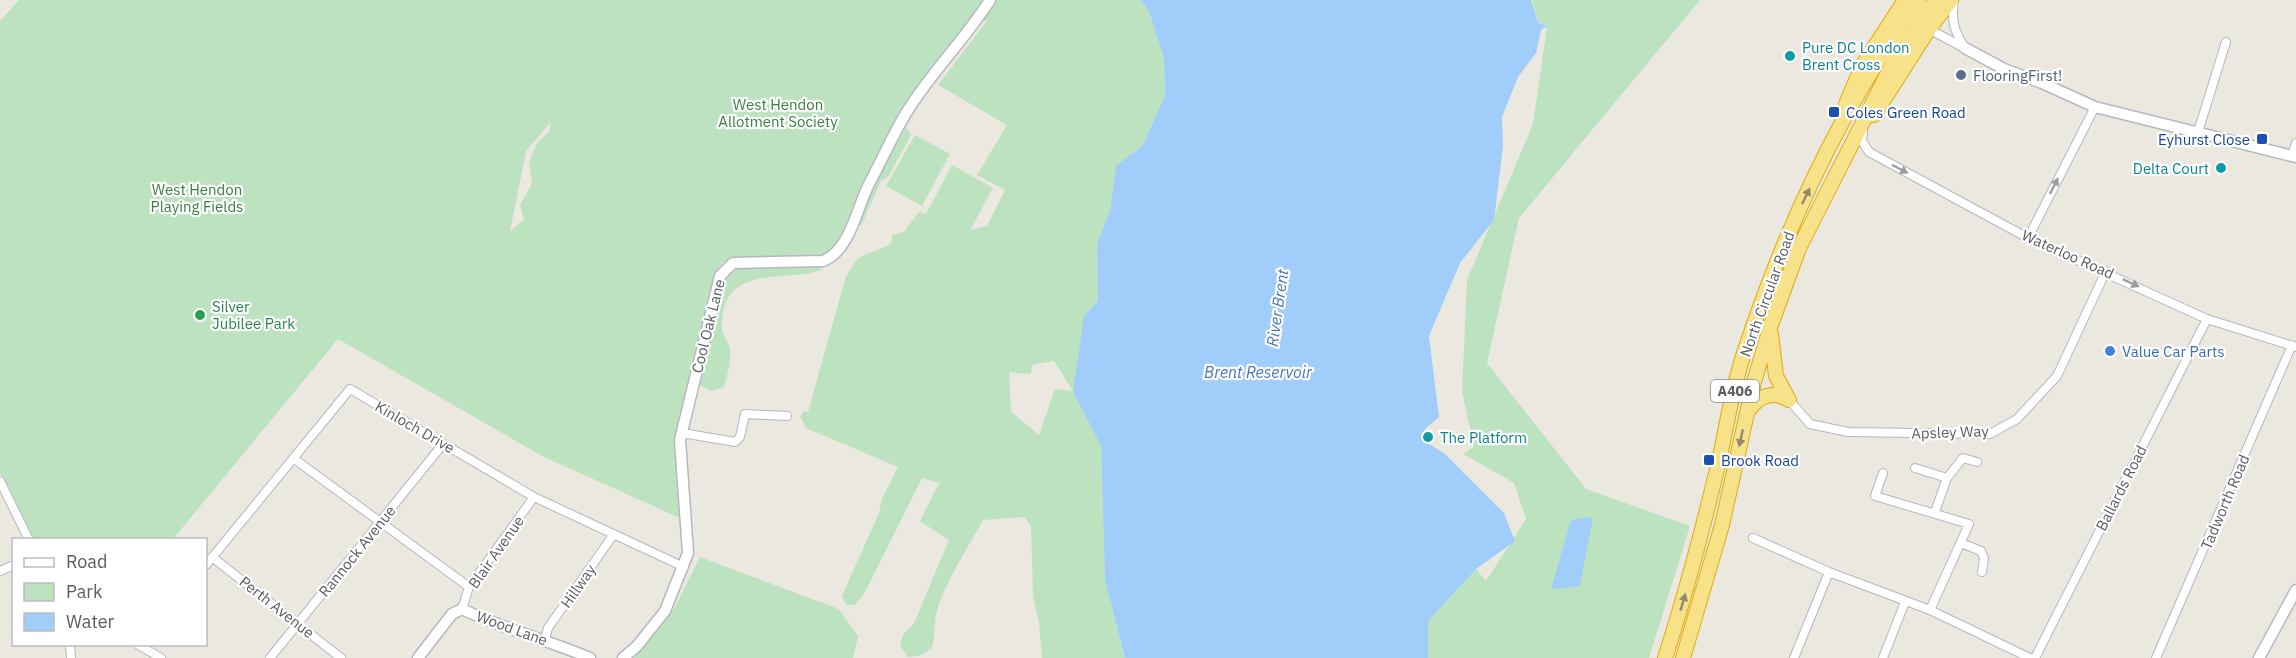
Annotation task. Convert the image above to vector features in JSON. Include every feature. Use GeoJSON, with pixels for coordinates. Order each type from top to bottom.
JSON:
{"type":"FeatureCollection","features":[{"type":"Feature","properties":{"kind":"highway","name":"A406"},"geometry":{"type":"LineString","coordinates":[[1836,134],[1854,81],[1905,0]]}},
{"type":"Feature","properties":{"kind":"highway","name":"A406"},"geometry":{"type":"LineString","coordinates":[[1916,26],[1919,0]]}},
{"type":"Feature","properties":{"kind":"highway","name":"A406"},"geometry":{"type":"LineString","coordinates":[[1838,167],[1863,132],[1916,26],[1936,0]]}},
{"type":"Feature","properties":{"kind":"highway","name":"A406"},"geometry":{"type":"LineString","coordinates":[[1916,26],[1953,0]]}},
{"type":"Feature","properties":{"kind":"highway","name":"North Circular Road"},"geometry":{"type":"LineString","coordinates":[[1665,658],[1704,522],[1745,348],[1788,233],[1836,134],[1916,26]]}},
{"type":"Feature","properties":{"kind":"highway","name":"North Circular Road"},"geometry":{"type":"LineString","coordinates":[[1683,658],[1722,525],[1746,415],[1771,325],[1799,248],[1838,167],[1895,59],[1916,26]]}},
{"type":"Feature","properties":{"kind":"highway"},"geometry":{"type":"LineString","coordinates":[[1771,325],[1776,376],[1789,400]]}},
{"type":"Feature","properties":{"kind":"highway"},"geometry":{"type":"LineString","coordinates":[[1746,415],[1758,400],[1768,395],[1780,395],[1789,400]]}},
{"type":"Feature","properties":{"kind":"street","name":"Cool Oak Lane"},"geometry":{"type":"LineString","coordinates":[[623,658],[637,646],[665,611],[688,553],[680,447],[723,270],[741,262],[823,261],[833,256],[846,238],[860,202],[907,112],[969,32],[990,0]]}},
{"type":"Feature","properties":{"kind":"street"},"geometry":{"type":"LineString","coordinates":[[1953,0],[1951,19],[1955,33],[1965,48]]}},
{"type":"Feature","properties":{"kind":"street"},"geometry":{"type":"LineString","coordinates":[[1916,26],[2004,69],[2095,107],[2294,157],[2296,143]]}},
{"type":"Feature","properties":{"kind":"street"},"geometry":{"type":"LineString","coordinates":[[2198,132],[2226,42]]}},
{"type":"Feature","properties":{"kind":"street"},"geometry":{"type":"LineString","coordinates":[[2028,238],[2095,107]]}},
{"type":"Feature","properties":{"kind":"street","name":"Waterloo Road"},"geometry":{"type":"LineString","coordinates":[[1863,132],[1862,141],[1869,153],[2028,238],[2106,271],[2207,319],[2294,346]]}},
{"type":"Feature","properties":{"kind":"street","name":"Apsley Way"},"geometry":{"type":"LineString","coordinates":[[1789,400],[1810,424],[1848,432],[1990,434],[2017,419],[2057,376],[2106,271]]}},
{"type":"Feature","properties":{"kind":"street","name":"Ballards Road"},"geometry":{"type":"LineString","coordinates":[[2035,658],[2207,319]]}},
{"type":"Feature","properties":{"kind":"street","name":"Tadworth Road"},"geometry":{"type":"LineString","coordinates":[[2156,658],[2294,346]]}},
{"type":"Feature","properties":{"kind":"street","name":"Kinloch Drive"},"geometry":{"type":"LineString","coordinates":[[207,564],[350,389],[534,497],[684,567]]}},
{"type":"Feature","properties":{"kind":"street"},"geometry":{"type":"LineString","coordinates":[[682,433],[735,442],[740,437],[745,414],[787,416]]}},
{"type":"Feature","properties":{"kind":"street","name":"Rannock Avenue"},"geometry":{"type":"LineString","coordinates":[[270,658],[443,444]]}},
{"type":"Feature","properties":{"kind":"street"},"geometry":{"type":"LineString","coordinates":[[293,458],[469,587]]}},
{"type":"Feature","properties":{"kind":"street"},"geometry":{"type":"LineString","coordinates":[[1935,512],[1947,478],[1963,458],[1977,462]]}},
{"type":"Feature","properties":{"kind":"street"},"geometry":{"type":"LineString","coordinates":[[1915,468],[1947,478]]}},
{"type":"Feature","properties":{"kind":"street"},"geometry":{"type":"LineString","coordinates":[[1883,473],[1875,495],[1969,524],[1930,610]]}},
{"type":"Feature","properties":{"kind":"street"},"geometry":{"type":"LineString","coordinates":[[0,481],[28,538]]}},
{"type":"Feature","properties":{"kind":"street","name":"Blair Avenue"},"geometry":{"type":"LineString","coordinates":[[462,609],[469,587],[534,497]]}},
{"type":"Feature","properties":{"kind":"street","name":"Hillway"},"geometry":{"type":"LineString","coordinates":[[545,639],[549,628],[614,534]]}},
{"type":"Feature","properties":{"kind":"street"},"geometry":{"type":"LineString","coordinates":[[1753,538],[1830,572],[1930,610],[2030,658]]}},
{"type":"Feature","properties":{"kind":"street"},"geometry":{"type":"LineString","coordinates":[[1960,543],[1981,551],[1984,558],[1982,572]]}},
{"type":"Feature","properties":{"kind":"street","name":"Perth Avenue"},"geometry":{"type":"LineString","coordinates":[[212,557],[341,658]]}},
{"type":"Feature","properties":{"kind":"street"},"geometry":{"type":"LineString","coordinates":[[1794,658],[1830,572]]}},
{"type":"Feature","properties":{"kind":"street"},"geometry":{"type":"LineString","coordinates":[[2259,658],[2296,590]]}},
{"type":"Feature","properties":{"kind":"street"},"geometry":{"type":"LineString","coordinates":[[1883,658],[1905,602]]}},
{"type":"Feature","properties":{"kind":"street","name":"Wood Lane"},"geometry":{"type":"LineString","coordinates":[[418,658],[452,614],[462,609],[489,622],[545,639],[590,658]]}},
{"type":"Feature","properties":{"kind":"street"},"geometry":{"type":"LineString","coordinates":[[140,646],[161,658]]}},
{"type":"Feature","properties":{"kind":"street"},"geometry":{"type":"LineString","coordinates":[[2003,658],[2008,648]]}},
{"type":"Feature","properties":{"kind":"green space"},"geometry":{"type":"Polygon","coordinates":[[[19,0],[1140,0],[1149,11],[1164,59],[1165,95],[1143,145],[1116,167],[1110,211],[1097,244],[1098,301],[1073,392],[1101,446],[1105,581],[1125,658],[1042,658],[1039,623],[1033,596],[1031,526],[1024,517],[983,520],[939,603],[932,648],[919,656],[908,657],[900,646],[903,635],[914,623],[949,540],[920,521],[939,483],[922,478],[865,592],[855,605],[846,605],[842,596],[879,513],[882,499],[898,467],[806,428],[800,416],[804,411],[808,412],[846,276],[858,258],[891,244],[892,235],[904,232],[919,212],[926,214],[952,165],[993,188],[970,230],[987,226],[1005,190],[977,175],[1007,125],[938,85],[986,22],[974,14],[950,50],[906,102],[857,196],[839,240],[826,255],[738,257],[722,263],[718,270],[678,468],[676,468],[680,518],[544,457],[338,339],[174,538],[32,538],[0,473],[0,21],[19,0]],[[551,122],[526,151],[510,231],[524,220],[520,205],[532,183],[529,162],[537,143],[549,131],[551,122]],[[1054,361],[1032,365],[1031,374],[1009,372],[1011,412],[1039,435],[1055,389],[1073,391],[1054,361]]]}},
{"type":"Feature","properties":{"kind":"green space"},"geometry":{"type":"Polygon","coordinates":[[[1532,0],[1700,0],[1519,218],[1487,363],[1586,489],[1690,526],[1649,658],[1428,658],[1428,621],[1476,569],[1486,581],[1526,519],[1514,483],[1463,454],[1474,447],[1462,391],[1467,280],[1533,124],[1547,26],[1538,21],[1532,0]]]}},
{"type":"Feature","properties":{"kind":"green space"},"geometry":{"type":"Polygon","coordinates":[[[906,127],[911,135],[888,177],[881,181],[861,226],[857,222],[866,198],[906,127]]]}},
{"type":"Feature","properties":{"kind":"green space"},"geometry":{"type":"Polygon","coordinates":[[[915,135],[950,154],[922,206],[886,186],[915,135]]]}},
{"type":"Feature","properties":{"kind":"green space"},"geometry":{"type":"Polygon","coordinates":[[[817,263],[821,270],[751,281],[739,287],[730,296],[724,309],[722,328],[729,345],[730,355],[724,387],[711,391],[700,385],[722,279],[732,268],[817,263]]]}},
{"type":"Feature","properties":{"kind":"green space"},"geometry":{"type":"Polygon","coordinates":[[[700,557],[839,609],[858,636],[853,658],[634,658],[673,611],[700,557]]]}},
{"type":"Feature","properties":{"kind":"water","name":"Brent Reservoir"},"geometry":{"type":"Polygon","coordinates":[[[1140,0],[1531,0],[1538,22],[1547,26],[1541,30],[1536,53],[1518,77],[1502,117],[1503,146],[1494,220],[1460,263],[1429,336],[1439,417],[1425,429],[1421,439],[1445,454],[1504,513],[1515,541],[1476,569],[1428,621],[1428,658],[1125,658],[1105,581],[1101,446],[1073,392],[1084,316],[1098,301],[1097,244],[1110,211],[1116,166],[1143,145],[1165,95],[1164,59],[1149,11],[1140,0]]]}},
{"type":"Feature","properties":{"kind":"water"},"geometry":{"type":"Polygon","coordinates":[[[1593,517],[1580,586],[1551,589],[1571,520],[1593,517]]]}},
{"type":"Feature","properties":{"kind":"place","name":"Pure DC London Brent Cross"},"geometry":{"type":"Point","coordinates":[1790,56]}},
{"type":"Feature","properties":{"kind":"place","name":"FlooringFirst!"},"geometry":{"type":"Point","coordinates":[1961,75]}},
{"type":"Feature","properties":{"kind":"place","name":"Coles Green Road"},"geometry":{"type":"Point","coordinates":[1834,112]}},
{"type":"Feature","properties":{"kind":"place","name":"Eyhurst Close"},"geometry":{"type":"Point","coordinates":[2262,139]}},
{"type":"Feature","properties":{"kind":"place","name":"Delta Court"},"geometry":{"type":"Point","coordinates":[2221,168]}},
{"type":"Feature","properties":{"kind":"place","name":"Silver Jubilee Park"},"geometry":{"type":"Point","coordinates":[200,315]}},
{"type":"Feature","properties":{"kind":"place","name":"Value Car Parts"},"geometry":{"type":"Point","coordinates":[2110,351]}},
{"type":"Feature","properties":{"kind":"place","name":"The Platform"},"geometry":{"type":"Point","coordinates":[1428,437]}},
{"type":"Feature","properties":{"kind":"place","name":"Brook Road"},"geometry":{"type":"Point","coordinates":[1709,460]}},
{"type":"Feature","properties":{"kind":"park label","name":"West Hendon Allotment Society"},"geometry":{"type":"Point","coordinates":[778,112]}},
{"type":"Feature","properties":{"kind":"park label","name":"West Hendon Playing Fields"},"geometry":{"type":"Point","coordinates":[197,198]}},
{"type":"Feature","properties":{"kind":"water label","name":"River Brent"},"geometry":{"type":"Point","coordinates":[1277,308]}}]}
